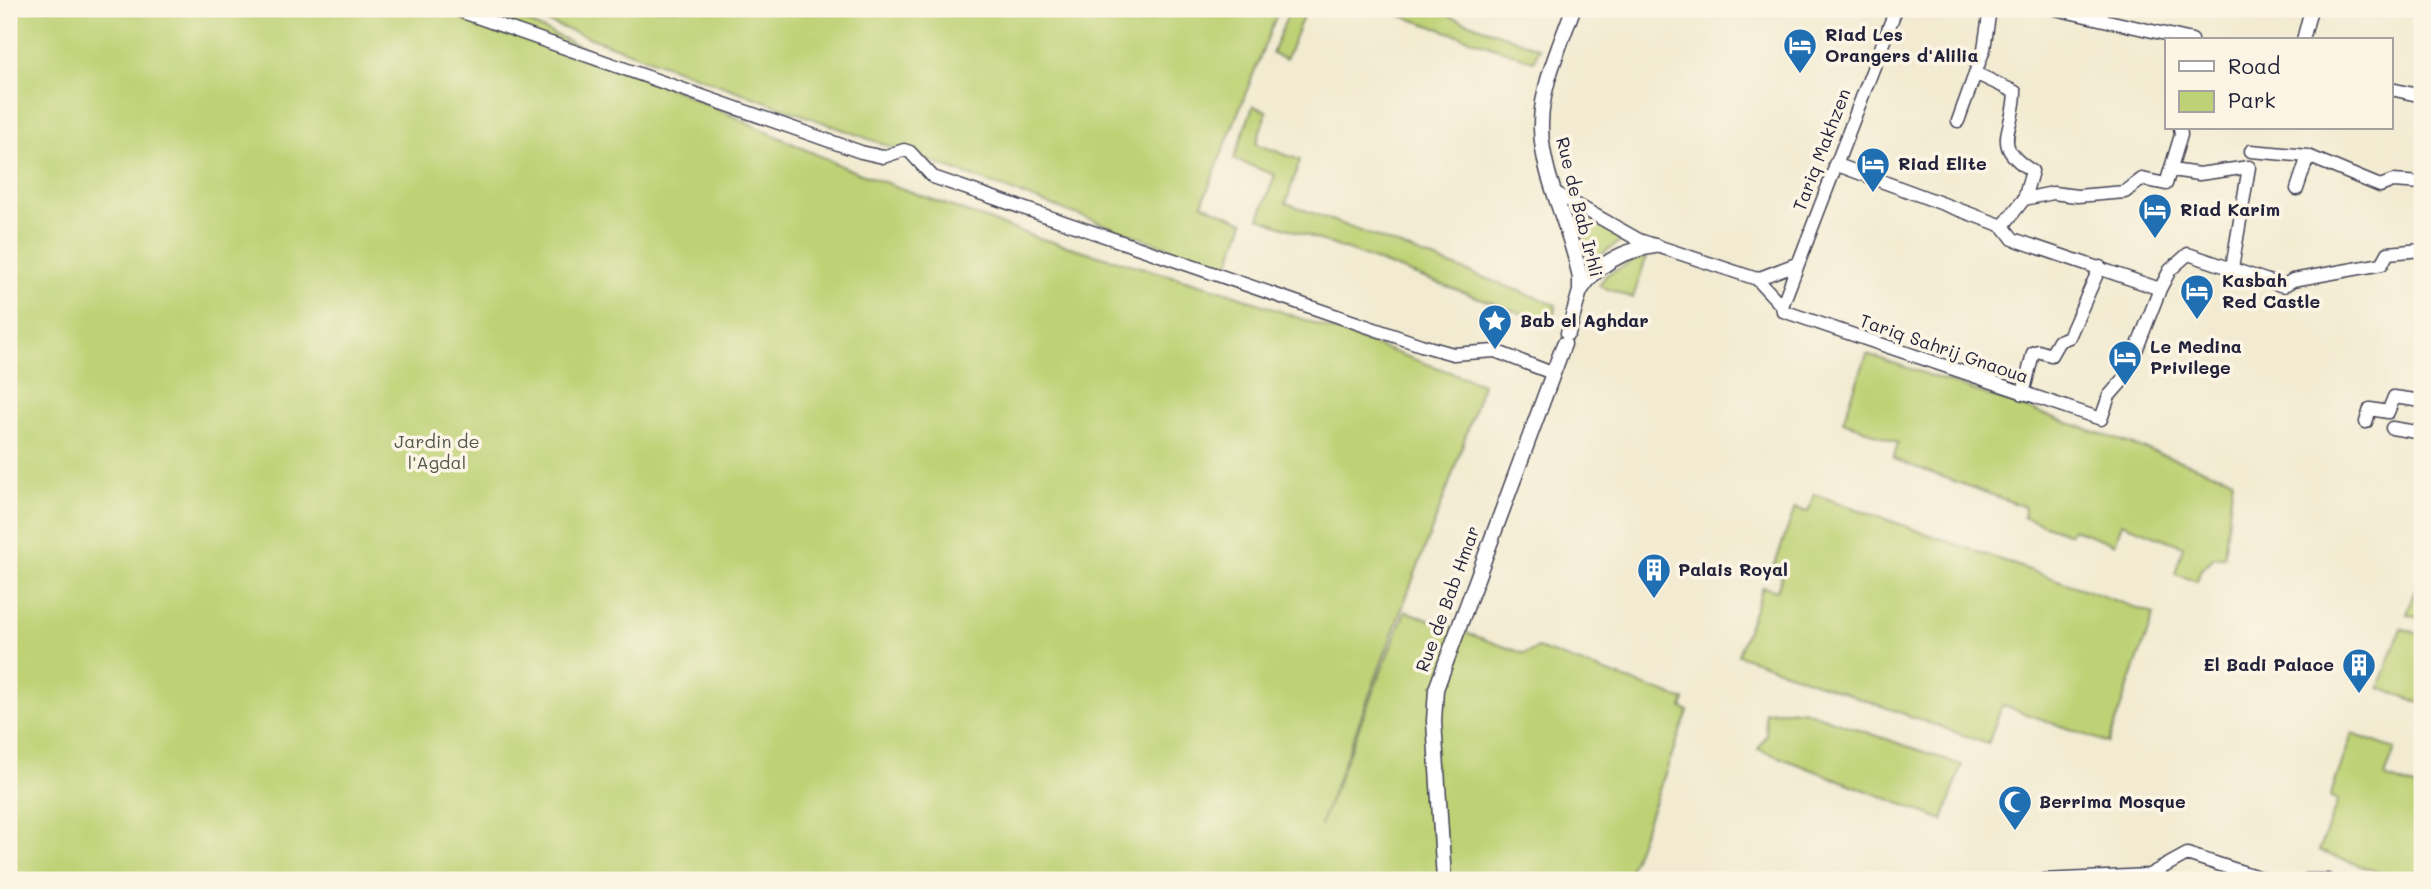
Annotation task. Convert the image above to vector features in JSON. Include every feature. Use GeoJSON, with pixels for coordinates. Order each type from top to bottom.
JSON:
{"type":"FeatureCollection","features":[{"type":"Feature","properties":{"kind":"main road","name":"Rue de Bab Irhli"},"geometry":{"type":"LineString","coordinates":[[1566,339],[1580,291],[1575,257],[1544,155],[1541,116],[1550,77],[1573,9]]}},
{"type":"Feature","properties":{"kind":"main road"},"geometry":{"type":"LineString","coordinates":[[1580,291],[1592,275],[1609,262],[1632,250],[1655,246]]}},
{"type":"Feature","properties":{"kind":"main road","name":"Rue de Bab Hmar"},"geometry":{"type":"LineString","coordinates":[[1444,880],[1434,721],[1436,689],[1566,339]]}},
{"type":"Feature","properties":{"kind":"street"},"geometry":{"type":"LineString","coordinates":[[454,9],[861,152],[883,157],[904,150],[910,152],[933,177],[1421,345],[1452,354],[1495,351],[1552,373]]}},
{"type":"Feature","properties":{"kind":"street","name":"Tariq Makhzen"},"geometry":{"type":"LineString","coordinates":[[1782,306],[1896,9]]}},
{"type":"Feature","properties":{"kind":"street"},"geometry":{"type":"LineString","coordinates":[[1958,121],[1984,50],[1990,9]]}},
{"type":"Feature","properties":{"kind":"street"},"geometry":{"type":"LineString","coordinates":[[2055,9],[2183,38]]}},
{"type":"Feature","properties":{"kind":"street"},"geometry":{"type":"LineString","coordinates":[[2304,38],[2311,9]]}},
{"type":"Feature","properties":{"kind":"street"},"geometry":{"type":"LineString","coordinates":[[1975,73],[2015,92],[2006,145],[2011,157],[2032,171],[2024,199],[2003,226]]}},
{"type":"Feature","properties":{"kind":"street"},"geometry":{"type":"LineString","coordinates":[[2392,89],[2422,96]]}},
{"type":"Feature","properties":{"kind":"street"},"geometry":{"type":"LineString","coordinates":[[2024,199],[2053,193],[2077,197],[2125,192],[2142,179],[2166,184],[2172,170],[2180,130]]}},
{"type":"Feature","properties":{"kind":"street"},"geometry":{"type":"LineString","coordinates":[[2251,151],[2308,156],[2380,186],[2393,181],[2422,183]]}},
{"type":"Feature","properties":{"kind":"street"},"geometry":{"type":"LineString","coordinates":[[2297,190],[2308,156]]}},
{"type":"Feature","properties":{"kind":"street"},"geometry":{"type":"LineString","coordinates":[[1835,164],[2003,226],[2012,239],[2160,289],[2170,270],[2188,254],[2283,286],[2293,279],[2382,264],[2388,253],[2422,250]]}},
{"type":"Feature","properties":{"kind":"street"},"geometry":{"type":"LineString","coordinates":[[2172,170],[2199,174],[2249,167],[2232,268]]}},
{"type":"Feature","properties":{"kind":"street"},"geometry":{"type":"LineString","coordinates":[[1556,193],[1655,246],[1757,279],[1782,306]]}},
{"type":"Feature","properties":{"kind":"street"},"geometry":{"type":"LineString","coordinates":[[1757,279],[1796,264]]}},
{"type":"Feature","properties":{"kind":"street"},"geometry":{"type":"LineString","coordinates":[[2023,394],[2033,353],[2038,351],[2051,355],[2059,341],[2069,337],[2100,267]]}},
{"type":"Feature","properties":{"kind":"street","name":"Tariq Sahrij Gnaoua"},"geometry":{"type":"LineString","coordinates":[[1782,306],[1783,311],[2101,419],[2105,415],[2109,396],[2128,371],[2160,289]]}},
{"type":"Feature","properties":{"kind":"street"},"geometry":{"type":"LineString","coordinates":[[2366,422],[2370,409],[2388,412],[2396,396],[2422,401]]}},
{"type":"Feature","properties":{"kind":"street"},"geometry":{"type":"LineString","coordinates":[[2392,428],[2422,433]]}},
{"type":"Feature","properties":{"kind":"street"},"geometry":{"type":"LineString","coordinates":[[2043,880],[2148,875],[2187,854],[2267,880]]}},
{"type":"Feature","properties":{"kind":"street"},"geometry":{"type":"LineString","coordinates":[[2307,880],[2327,880]]}},
{"type":"Feature","properties":{"kind":"green space","name":"Jardin de l'Agdal"},"geometry":{"type":"Polygon","coordinates":[[[9,9],[499,9],[848,169],[1035,237],[1224,291],[1483,384],[1452,476],[1320,826],[1405,611],[1525,654],[1538,648],[1685,700],[1682,708],[1688,711],[1626,880],[9,880],[9,9]]]}},
{"type":"Feature","properties":{"kind":"green space"},"geometry":{"type":"Polygon","coordinates":[[[511,9],[1279,9],[1202,204],[1244,222],[1227,269],[511,9]]]}},
{"type":"Feature","properties":{"kind":"green space"},"geometry":{"type":"Polygon","coordinates":[[[1290,9],[1306,9],[1286,59],[1272,54],[1290,9]]]}},
{"type":"Feature","properties":{"kind":"green space"},"geometry":{"type":"Polygon","coordinates":[[[1381,9],[1430,9],[1539,48],[1534,61],[1381,9]]]}},
{"type":"Feature","properties":{"kind":"green space"},"geometry":{"type":"Polygon","coordinates":[[[1253,106],[1267,111],[1256,144],[1300,160],[1286,203],[1556,305],[1551,324],[1259,218],[1275,175],[1234,159],[1253,106]]]}},
{"type":"Feature","properties":{"kind":"green space"},"geometry":{"type":"Polygon","coordinates":[[[1583,214],[1624,239],[1593,260],[1588,258],[1578,217],[1583,214]]]}},
{"type":"Feature","properties":{"kind":"green space"},"geometry":{"type":"Polygon","coordinates":[[[1642,257],[1646,258],[1633,298],[1599,286],[1606,275],[1642,257]]]}},
{"type":"Feature","properties":{"kind":"green space"},"geometry":{"type":"Polygon","coordinates":[[[1867,354],[2233,479],[2224,557],[2215,557],[2201,569],[2197,581],[2175,574],[2183,546],[2122,523],[2115,544],[2073,529],[2070,534],[2023,517],[2025,507],[1893,459],[1898,443],[1843,421],[1867,354]]]}},
{"type":"Feature","properties":{"kind":"green space"},"geometry":{"type":"Polygon","coordinates":[[[1814,494],[2154,614],[2108,743],[2002,705],[1988,744],[1738,655],[1763,587],[1777,591],[1782,575],[1772,572],[1795,508],[1808,512],[1814,494]]]}},
{"type":"Feature","properties":{"kind":"green space"},"geometry":{"type":"Polygon","coordinates":[[[2422,573],[2422,620],[2407,614],[2422,573]]]}},
{"type":"Feature","properties":{"kind":"green space"},"geometry":{"type":"Polygon","coordinates":[[[2401,628],[2422,635],[2422,703],[2379,688],[2401,628]]]}},
{"type":"Feature","properties":{"kind":"green space"},"geometry":{"type":"Polygon","coordinates":[[[1802,710],[1962,765],[1943,820],[1758,749],[1766,735],[1765,712],[1802,710]]]}},
{"type":"Feature","properties":{"kind":"green space"},"geometry":{"type":"Polygon","coordinates":[[[2352,734],[2395,749],[2385,777],[2422,790],[2422,880],[2400,880],[2319,851],[2338,800],[2330,797],[2352,734]]]}},
{"type":"Feature","properties":{"kind":"place","name":"Riad Les Orangers d'Alilia"},"geometry":{"type":"Point","coordinates":[1800,75]}},
{"type":"Feature","properties":{"kind":"place","name":"Riad Elite"},"geometry":{"type":"Point","coordinates":[1873,194]}},
{"type":"Feature","properties":{"kind":"place","name":"Riad Karim"},"geometry":{"type":"Point","coordinates":[2155,240]}},
{"type":"Feature","properties":{"kind":"place","name":"Kasbah Red Castle"},"geometry":{"type":"Point","coordinates":[2197,321]}},
{"type":"Feature","properties":{"kind":"place","name":"Bab el Aghdar"},"geometry":{"type":"Point","coordinates":[1495,351]}},
{"type":"Feature","properties":{"kind":"place","name":"Le Medina Privilege"},"geometry":{"type":"Point","coordinates":[2125,387]}},
{"type":"Feature","properties":{"kind":"place","name":"Palais Royal"},"geometry":{"type":"Point","coordinates":[1654,600]}},
{"type":"Feature","properties":{"kind":"place","name":"El Badi Palace"},"geometry":{"type":"Point","coordinates":[2359,695]}},
{"type":"Feature","properties":{"kind":"place","name":"Berrima Mosque"},"geometry":{"type":"Point","coordinates":[2015,832]}}]}
